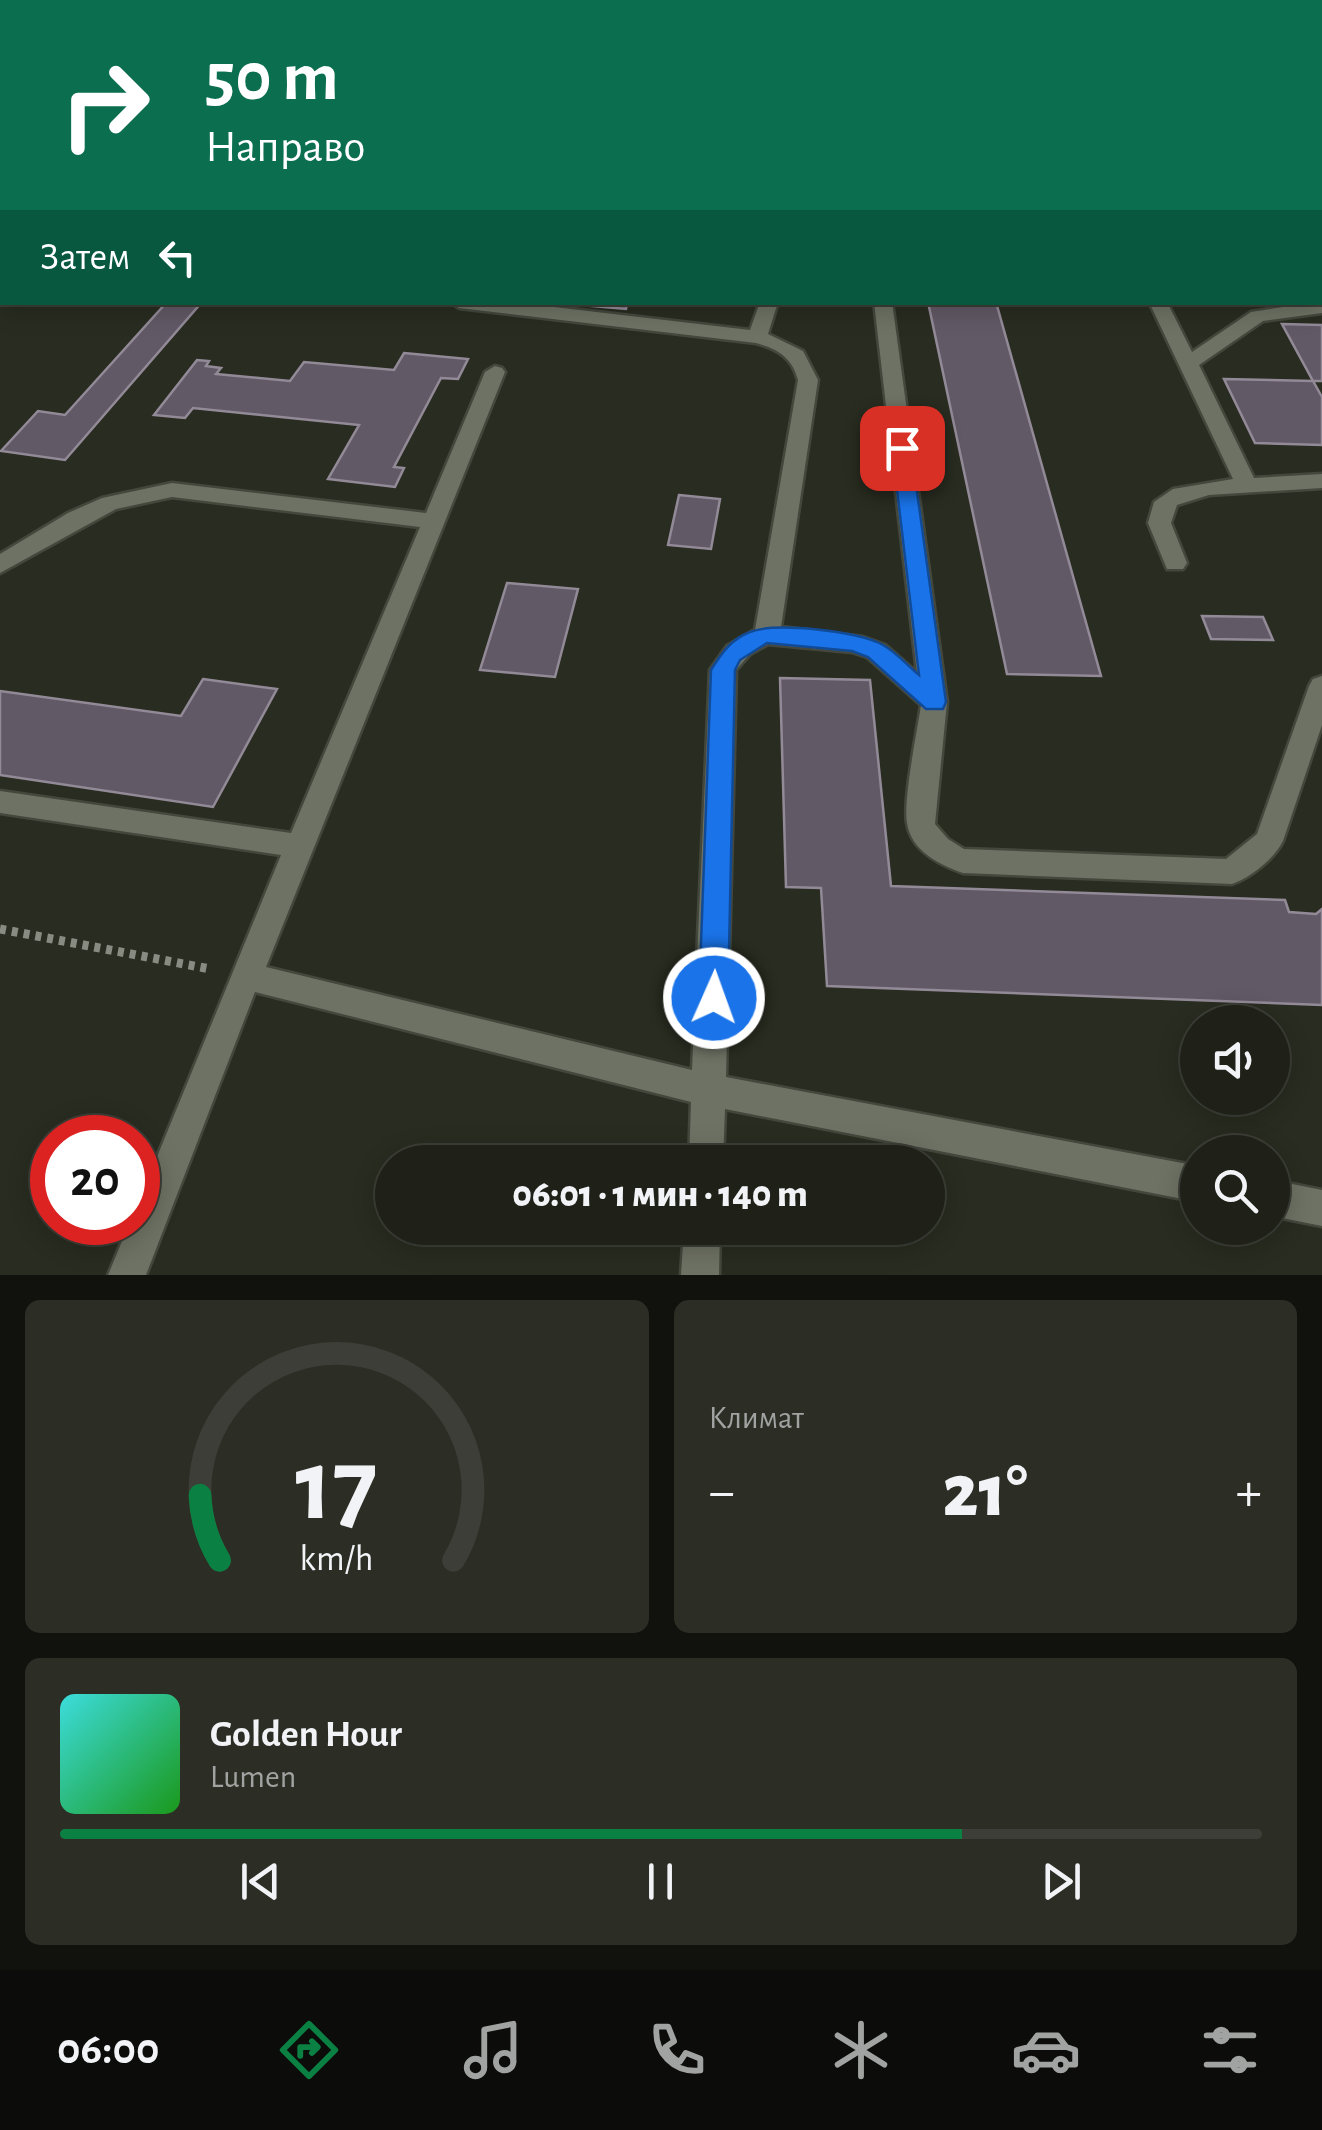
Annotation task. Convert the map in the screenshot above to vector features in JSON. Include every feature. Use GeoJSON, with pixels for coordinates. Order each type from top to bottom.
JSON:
{"type":"FeatureCollection","features":[{"type":"Feature","properties":{"kind":"lane"},"geometry":{"type":"LineString","coordinates":[[485,305],[757,337],[786,345],[804,364],[808,380],[767,635]]}},
{"type":"Feature","properties":{"kind":"lane"},"geometry":{"type":"LineString","coordinates":[[757,337],[768,305]]}},
{"type":"Feature","properties":{"kind":"lane"},"geometry":{"type":"LineString","coordinates":[[883,305],[934,702],[921,824],[930,842],[944,854],[964,862],[1232,872],[1269,841],[1322,686]]}},
{"type":"Feature","properties":{"kind":"lane"},"geometry":{"type":"LineString","coordinates":[[1159,305],[1247,486]]}},
{"type":"Feature","properties":{"kind":"lane"},"geometry":{"type":"LineString","coordinates":[[1186,366],[1258,316],[1322,307]]}},
{"type":"Feature","properties":{"kind":"lane"},"geometry":{"type":"LineString","coordinates":[[126,1275],[496,372]]}},
{"type":"Feature","properties":{"kind":"lane"},"geometry":{"type":"LineString","coordinates":[[1176,562],[1158,520],[1162,507],[1174,496],[1197,490],[1322,481]]}},
{"type":"Feature","properties":{"kind":"lane"},"geometry":{"type":"LineString","coordinates":[[0,565],[76,518],[110,503],[172,490],[434,521]]}},
{"type":"Feature","properties":{"kind":"lane"},"geometry":{"type":"LineString","coordinates":[[707,1145],[723,670],[732,655],[754,638],[767,635],[854,643],[876,651],[934,702]]}},
{"type":"Feature","properties":{"kind":"lane"},"geometry":{"type":"LineString","coordinates":[[0,802],[299,846]]}},
{"type":"Feature","properties":{"kind":"lane"},"geometry":{"type":"LineString","coordinates":[[246,976],[710,1090],[1180,1181]]}},
{"type":"Feature","properties":{"kind":"lane"},"geometry":{"type":"LineString","coordinates":[[1290,1202],[1322,1208]]}},
{"type":"Feature","properties":{"kind":"lane"},"geometry":{"type":"LineString","coordinates":[[700,1275],[701,1245]]}},
{"type":"Feature","properties":{"kind":"path"},"geometry":{"type":"LineString","coordinates":[[0,930],[246,976]]}},
{"type":"Feature","properties":{"kind":"building"},"geometry":{"type":"Polygon","coordinates":[[[164,305],[199,305],[65,460],[1,451],[38,411],[65,415],[164,305]]]}},
{"type":"Feature","properties":{"kind":"building"},"geometry":{"type":"Polygon","coordinates":[[[580,305],[627,305],[626,309],[580,305]]]}},
{"type":"Feature","properties":{"kind":"building"},"geometry":{"type":"Polygon","coordinates":[[[929,305],[997,305],[1101,676],[1007,674],[929,305]]]}},
{"type":"Feature","properties":{"kind":"building"},"geometry":{"type":"Polygon","coordinates":[[[1282,324],[1322,325],[1322,381],[1313,381],[1282,324]]]}},
{"type":"Feature","properties":{"kind":"building"},"geometry":{"type":"Polygon","coordinates":[[[404,353],[468,359],[458,379],[441,378],[394,467],[404,468],[395,487],[328,479],[359,425],[193,408],[185,418],[154,415],[197,360],[221,368],[216,374],[290,381],[304,362],[394,370],[404,353]]]}},
{"type":"Feature","properties":{"kind":"building"},"geometry":{"type":"Polygon","coordinates":[[[1224,379],[1313,381],[1322,397],[1322,445],[1255,443],[1224,379]]]}},
{"type":"Feature","properties":{"kind":"building"},"geometry":{"type":"Polygon","coordinates":[[[679,495],[720,499],[711,549],[668,545],[679,495]]]}},
{"type":"Feature","properties":{"kind":"building"},"geometry":{"type":"Polygon","coordinates":[[[507,583],[578,589],[555,677],[480,670],[507,583]]]}},
{"type":"Feature","properties":{"kind":"building"},"geometry":{"type":"Polygon","coordinates":[[[1202,616],[1263,617],[1273,640],[1211,639],[1202,616]]]}},
{"type":"Feature","properties":{"kind":"building"},"geometry":{"type":"Polygon","coordinates":[[[780,678],[870,680],[891,886],[1285,900],[1289,912],[1316,914],[1322,909],[1322,1005],[827,986],[821,888],[786,887],[780,678]]]}},
{"type":"Feature","properties":{"kind":"building"},"geometry":{"type":"Polygon","coordinates":[[[203,679],[277,689],[213,807],[0,775],[0,691],[181,716],[203,679]]]}},
{"type":"Feature","properties":{"kind":"route"},"geometry":{"type":"LineString","coordinates":[[714,998],[723,670],[732,655],[754,638],[767,635],[854,643],[876,651],[895,665],[934,702],[902,448]]}}]}
